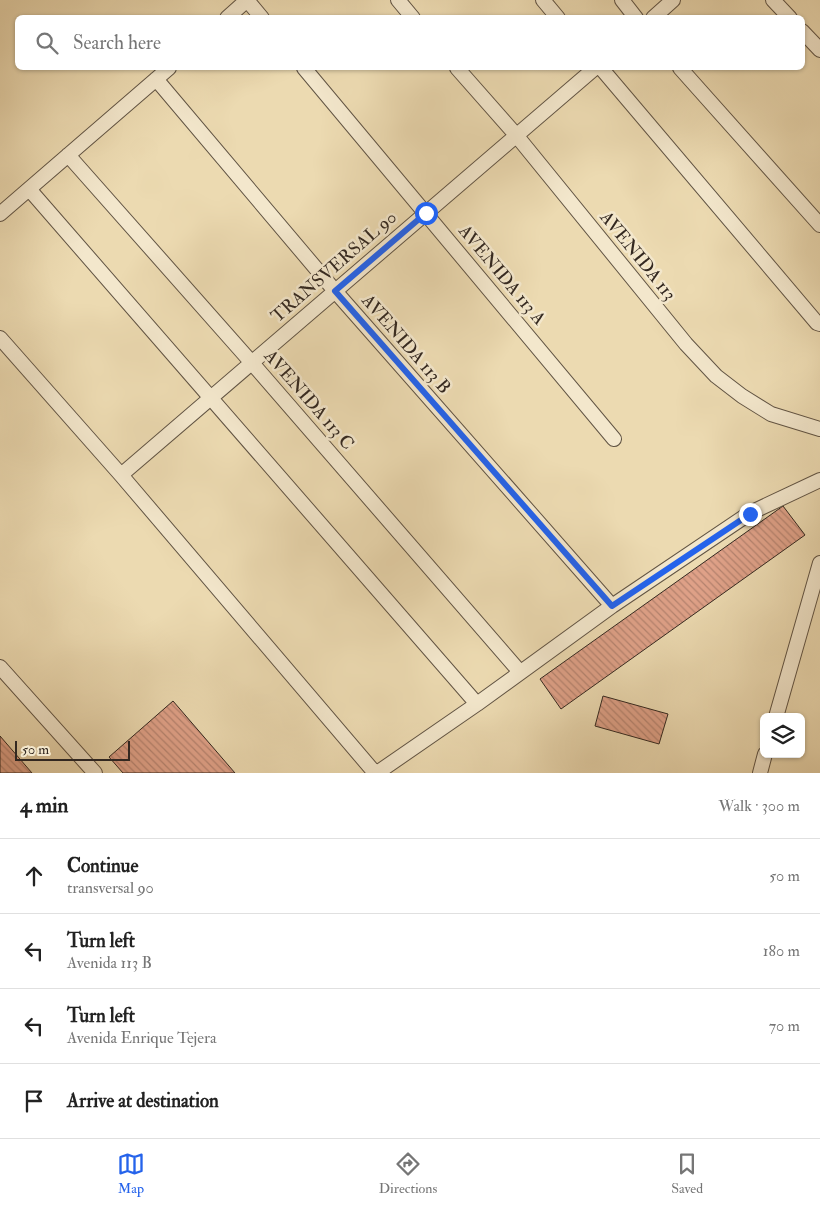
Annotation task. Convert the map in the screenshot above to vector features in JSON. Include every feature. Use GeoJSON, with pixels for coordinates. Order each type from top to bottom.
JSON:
{"type":"FeatureCollection","features":[{"type":"Feature","properties":{"kind":"street"},"geometry":{"type":"LineString","coordinates":[[230,15],[247,0],[260,15]]}},
{"type":"Feature","properties":{"kind":"street"},"geometry":{"type":"LineString","coordinates":[[398,0],[411,15]]}},
{"type":"Feature","properties":{"kind":"street"},"geometry":{"type":"LineString","coordinates":[[543,0],[556,15]]}},
{"type":"Feature","properties":{"kind":"street"},"geometry":{"type":"LineString","coordinates":[[622,0],[634,15]]}},
{"type":"Feature","properties":{"kind":"street"},"geometry":{"type":"LineString","coordinates":[[656,15],[673,0]]}},
{"type":"Feature","properties":{"kind":"street"},"geometry":{"type":"LineString","coordinates":[[773,0],[787,15]]}},
{"type":"Feature","properties":{"kind":"street"},"geometry":{"type":"LineString","coordinates":[[805,34],[820,50]]}},
{"type":"Feature","properties":{"kind":"street"},"geometry":{"type":"LineString","coordinates":[[0,214],[167,70]]}},
{"type":"Feature","properties":{"kind":"street","name":"AVENIDA 113 A"},"geometry":{"type":"LineString","coordinates":[[306,70],[614,439]]}},
{"type":"Feature","properties":{"kind":"street","name":"AVENIDA 113"},"geometry":{"type":"LineString","coordinates":[[459,70],[516,136],[686,344],[716,376],[742,396],[771,414],[820,429]]}},
{"type":"Feature","properties":{"kind":"street","name":"TRANSVERSAL 90"},"geometry":{"type":"LineString","coordinates":[[121,475],[592,70]]}},
{"type":"Feature","properties":{"kind":"street"},"geometry":{"type":"LineString","coordinates":[[603,70],[817,323],[820,324]]}},
{"type":"Feature","properties":{"kind":"street"},"geometry":{"type":"LineString","coordinates":[[682,70],[820,225]]}},
{"type":"Feature","properties":{"kind":"street","name":"AVENIDA 113 B"},"geometry":{"type":"LineString","coordinates":[[156,79],[335,291],[612,606]]}},
{"type":"Feature","properties":{"kind":"street","name":"AVENIDA 113 C"},"geometry":{"type":"LineString","coordinates":[[68,155],[252,363],[520,672]]}},
{"type":"Feature","properties":{"kind":"street"},"geometry":{"type":"LineString","coordinates":[[29,189],[477,704]]}},
{"type":"Feature","properties":{"kind":"street"},"geometry":{"type":"LineString","coordinates":[[0,338],[121,475],[376,773],[477,704],[612,606],[750,514],[820,480]]}},
{"type":"Feature","properties":{"kind":"street"},"geometry":{"type":"LineString","coordinates":[[777,713],[820,563]]}},
{"type":"Feature","properties":{"kind":"street"},"geometry":{"type":"LineString","coordinates":[[0,667],[96,773]]}},
{"type":"Feature","properties":{"kind":"street"},"geometry":{"type":"LineString","coordinates":[[760,773],[764,758]]}},
{"type":"Feature","properties":{"kind":"building"},"geometry":{"type":"Polygon","coordinates":[[[783,506],[805,535],[561,709],[540,679],[783,506]]]}},
{"type":"Feature","properties":{"kind":"building"},"geometry":{"type":"Polygon","coordinates":[[[603,696],[668,714],[659,744],[595,726],[603,696]]]}},
{"type":"Feature","properties":{"kind":"building"},"geometry":{"type":"Polygon","coordinates":[[[173,701],[235,773],[123,773],[109,757],[173,701]]]}},
{"type":"Feature","properties":{"kind":"building"},"geometry":{"type":"Polygon","coordinates":[[[0,736],[32,773],[0,773],[0,736]]]}},
{"type":"Feature","properties":{"kind":"route"},"geometry":{"type":"LineString","coordinates":[[426,213],[335,291],[612,606],[750,514]]}}]}
